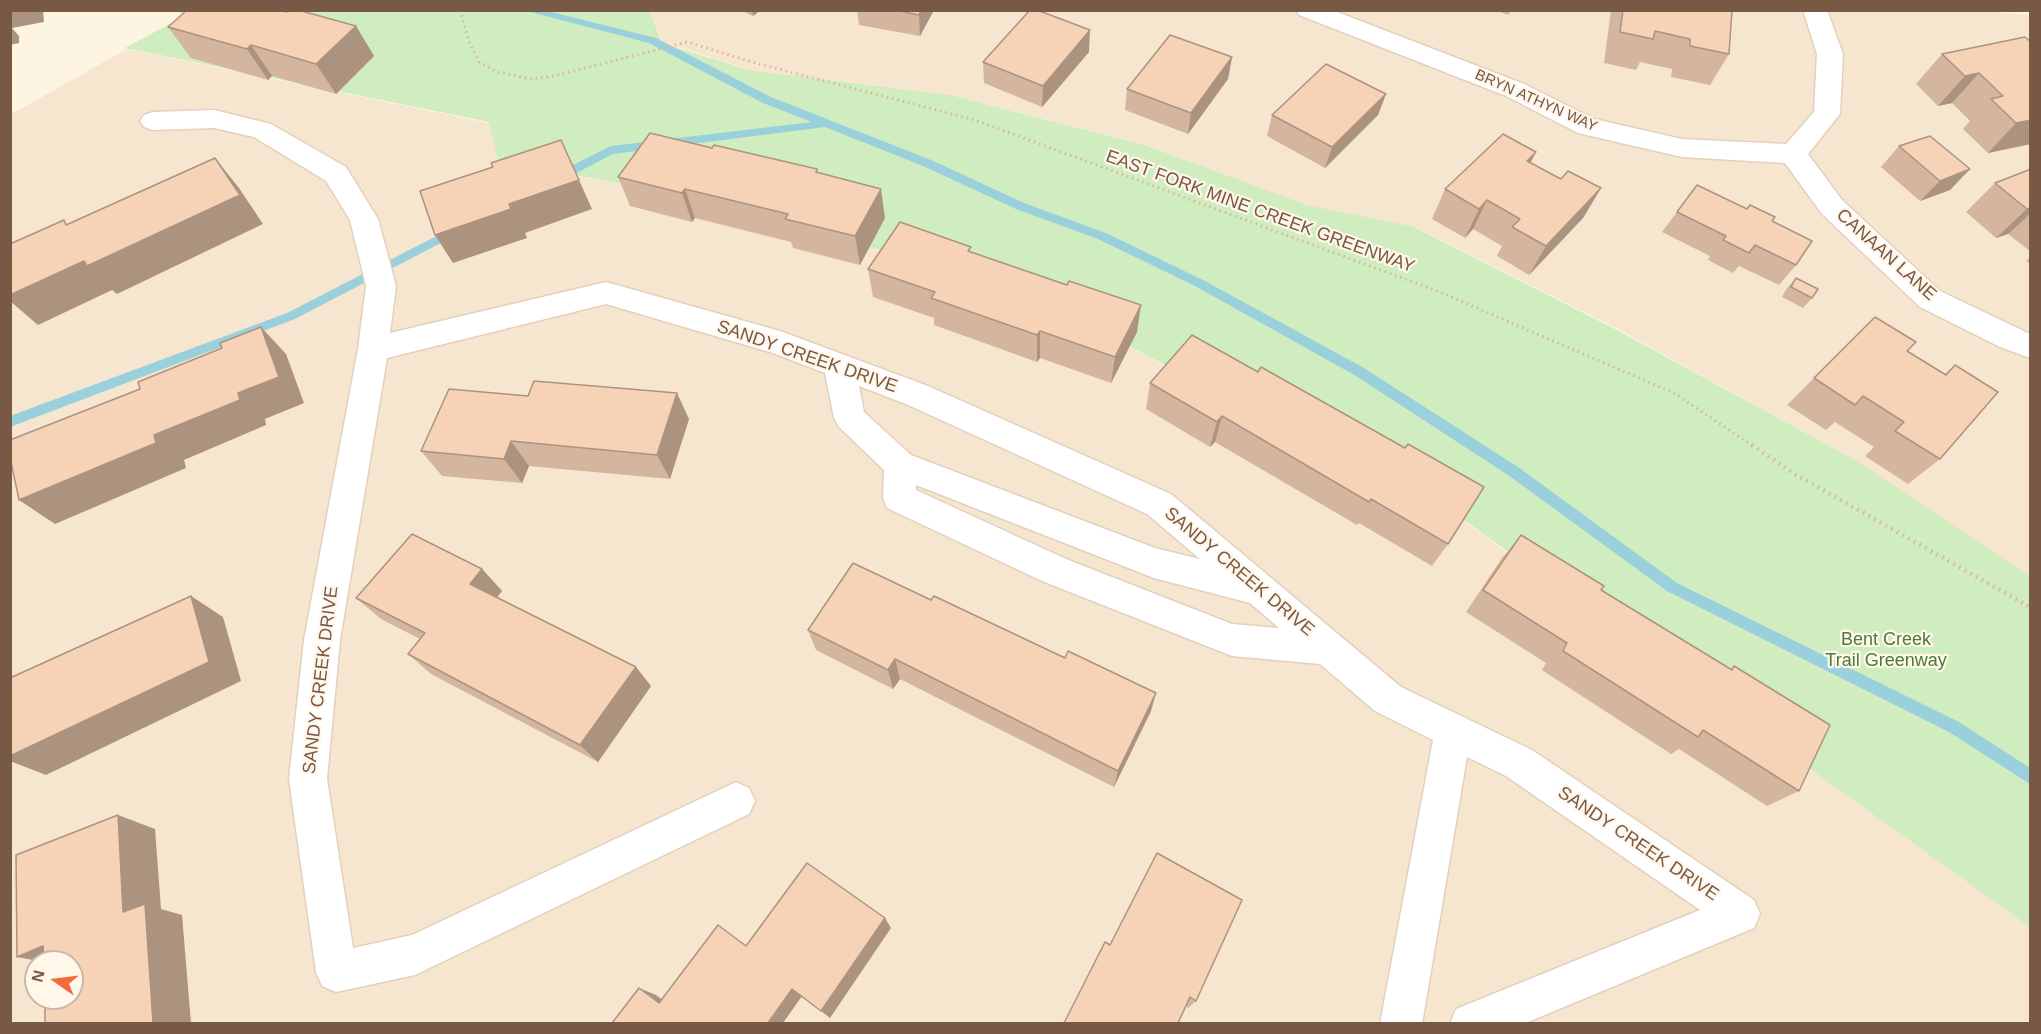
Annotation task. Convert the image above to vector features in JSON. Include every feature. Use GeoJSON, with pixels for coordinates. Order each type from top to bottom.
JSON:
{"type":"FeatureCollection","features":[{"type":"Feature","properties":{"kind":"street","name":"BRYN ATHYN WAY"},"geometry":{"type":"LineString","coordinates":[[1308,10],[1515,90],[1587,127],[1682,148],[1793,154]]}},
{"type":"Feature","properties":{"kind":"street"},"geometry":{"type":"LineString","coordinates":[[1793,154],[1827,114],[1830,54],[1815,10]]}},
{"type":"Feature","properties":{"kind":"street","name":"SANDY CREEK DRIVE"},"geometry":{"type":"LineString","coordinates":[[153,121],[214,119],[262,129],[336,174],[364,219],[381,286],[373,349],[322,640],[308,779],[336,972],[415,955],[736,801]]}},
{"type":"Feature","properties":{"kind":"street","name":"CANAAN LANE"},"geometry":{"type":"LineString","coordinates":[[1793,154],[1832,207],[1930,299],[2011,339],[2031,346]]}},
{"type":"Feature","properties":{"kind":"street","name":"SANDY CREEK DRIVE"},"geometry":{"type":"LineString","coordinates":[[373,349],[606,293],[780,343],[917,395],[1159,504],[1388,699],[1519,763],[1740,914],[1470,1023]]}},
{"type":"Feature","properties":{"kind":"street"},"geometry":{"type":"LineString","coordinates":[[839,365],[850,418],[900,465],[1154,563],[1260,590]]}},
{"type":"Feature","properties":{"kind":"street"},"geometry":{"type":"LineString","coordinates":[[900,465],[898,498],[1054,570],[1232,640],[1328,648]]}},
{"type":"Feature","properties":{"kind":"street"},"geometry":{"type":"LineString","coordinates":[[1401,1023],[1453,731]]}},
{"type":"Feature","properties":{"kind":"path","name":"EAST FORK MINE CREEK GREENWAY"},"geometry":{"type":"LineString","coordinates":[[460,10],[469,41],[479,62],[497,72],[531,79],[554,76],[687,42],[759,64],[975,120],[1440,292],[1676,394],[1793,473],[2031,607]]}},
{"type":"Feature","properties":{"kind":"shaded area"},"geometry":{"type":"Polygon","coordinates":[[[1966,10],[2030,15],[2030,576],[1854,460],[1618,329],[1413,226],[1306,205],[1146,145],[950,95],[750,70],[663,42],[650,11],[1966,10]]]}},
{"type":"Feature","properties":{"kind":"shaded area"},"geometry":{"type":"Polygon","coordinates":[[[127,49],[489,123],[501,161],[670,194],[1008,285],[1455,515],[2030,925],[2030,1023],[11,1023],[10,115],[127,49]]]}},
{"type":"Feature","properties":{"kind":"green space","name":"Bent Creek Trail Greenway"},"geometry":{"type":"Polygon","coordinates":[[[176,11],[650,11],[662,43],[749,70],[950,95],[1145,145],[1307,205],[1412,226],[1617,330],[1855,460],[2030,576],[2030,927],[1454,513],[1009,285],[668,193],[498,160],[489,122],[125,48],[186,15],[176,11]]]}},
{"type":"Feature","properties":{"kind":"building"},"geometry":{"type":"Polygon","coordinates":[[[187,10],[280,10],[287,12],[298,10],[356,26],[316,64],[251,45],[247,49],[168,27],[187,10]]]}},
{"type":"Feature","properties":{"kind":"building"},"geometry":{"type":"Polygon","coordinates":[[[895,10],[921,10],[919,15],[895,10]]]}},
{"type":"Feature","properties":{"kind":"building"},"geometry":{"type":"Polygon","coordinates":[[[1030,10],[1037,10],[1090,30],[1043,86],[983,62],[1030,10]]]}},
{"type":"Feature","properties":{"kind":"building"},"geometry":{"type":"Polygon","coordinates":[[[1623,10],[1732,10],[1729,54],[1690,46],[1690,39],[1655,31],[1653,39],[1620,32],[1623,10]]]}},
{"type":"Feature","properties":{"kind":"building"},"geometry":{"type":"Polygon","coordinates":[[[1170,35],[1232,57],[1191,113],[1127,89],[1170,35]]]}},
{"type":"Feature","properties":{"kind":"building"},"geometry":{"type":"Polygon","coordinates":[[[2025,37],[2031,42],[2031,120],[2016,123],[1991,99],[2003,96],[1979,73],[1965,76],[1942,54],[2025,37]]]}},
{"type":"Feature","properties":{"kind":"building"},"geometry":{"type":"Polygon","coordinates":[[[1326,64],[1386,94],[1332,147],[1272,115],[1326,64]]]}},
{"type":"Feature","properties":{"kind":"building"},"geometry":{"type":"Polygon","coordinates":[[[650,133],[817,169],[816,172],[881,189],[855,236],[785,219],[788,214],[685,189],[682,193],[618,177],[650,133]]]}},
{"type":"Feature","properties":{"kind":"building"},"geometry":{"type":"Polygon","coordinates":[[[1503,134],[1536,152],[1527,161],[1561,179],[1568,171],[1601,188],[1546,246],[1512,227],[1520,219],[1487,200],[1479,209],[1445,189],[1503,134]]]}},
{"type":"Feature","properties":{"kind":"building"},"geometry":{"type":"Polygon","coordinates":[[[1930,136],[1970,169],[1940,181],[1899,146],[1930,136]]]}},
{"type":"Feature","properties":{"kind":"building"},"geometry":{"type":"Polygon","coordinates":[[[561,140],[579,180],[509,204],[511,209],[435,235],[420,191],[493,167],[491,163],[561,140]]]}},
{"type":"Feature","properties":{"kind":"building"},"geometry":{"type":"Polygon","coordinates":[[[215,158],[240,195],[87,266],[84,261],[10,295],[10,244],[64,220],[66,225],[215,158]]]}},
{"type":"Feature","properties":{"kind":"building"},"geometry":{"type":"Polygon","coordinates":[[[2031,169],[2031,208],[2027,209],[1995,183],[2031,169]]]}},
{"type":"Feature","properties":{"kind":"building"},"geometry":{"type":"Polygon","coordinates":[[[1697,185],[1747,209],[1750,205],[1775,217],[1772,221],[1812,241],[1796,265],[1755,245],[1749,253],[1723,240],[1726,236],[1677,212],[1697,185]]]}},
{"type":"Feature","properties":{"kind":"building"},"geometry":{"type":"Polygon","coordinates":[[[900,222],[971,247],[968,251],[1067,285],[1069,281],[1141,305],[1115,357],[1040,331],[1037,335],[931,298],[935,292],[868,269],[900,222]]]}},
{"type":"Feature","properties":{"kind":"building"},"geometry":{"type":"Polygon","coordinates":[[[1796,278],[1818,289],[1812,298],[1791,287],[1796,278]]]}},
{"type":"Feature","properties":{"kind":"building"},"geometry":{"type":"Polygon","coordinates":[[[1875,317],[1916,342],[1907,351],[1946,375],[1955,365],[1998,392],[1940,459],[1895,431],[1904,422],[1863,396],[1855,405],[1814,378],[1875,317]]]}},
{"type":"Feature","properties":{"kind":"building"},"geometry":{"type":"Polygon","coordinates":[[[261,327],[279,377],[238,393],[240,400],[154,435],[156,443],[19,500],[10,457],[10,440],[140,389],[138,382],[222,348],[220,343],[261,327]]]}},
{"type":"Feature","properties":{"kind":"building"},"geometry":{"type":"Polygon","coordinates":[[[1192,335],[1258,372],[1261,367],[1405,448],[1408,444],[1484,487],[1448,544],[1371,499],[1369,502],[1222,416],[1217,422],[1150,383],[1192,335]]]}},
{"type":"Feature","properties":{"kind":"building"},"geometry":{"type":"Polygon","coordinates":[[[534,381],[677,393],[657,455],[511,441],[504,459],[421,451],[449,389],[528,396],[534,381]]]}},
{"type":"Feature","properties":{"kind":"building"},"geometry":{"type":"Polygon","coordinates":[[[412,534],[482,569],[470,584],[636,667],[580,745],[408,654],[425,633],[356,598],[412,534]]]}},
{"type":"Feature","properties":{"kind":"building"},"geometry":{"type":"Polygon","coordinates":[[[1521,535],[1604,586],[1601,590],[1732,670],[1734,666],[1830,725],[1799,791],[1703,730],[1698,737],[1563,651],[1567,643],[1483,590],[1521,535]]]}},
{"type":"Feature","properties":{"kind":"building"},"geometry":{"type":"Polygon","coordinates":[[[853,563],[931,600],[934,596],[1065,658],[1068,651],[1156,693],[1118,771],[895,659],[888,670],[808,630],[853,563]]]}},
{"type":"Feature","properties":{"kind":"building"},"geometry":{"type":"Polygon","coordinates":[[[191,596],[209,662],[10,756],[10,678],[191,596]]]}},
{"type":"Feature","properties":{"kind":"building"},"geometry":{"type":"Polygon","coordinates":[[[118,815],[123,912],[145,904],[153,1023],[45,1023],[45,1010],[84,1010],[84,950],[43,950],[43,946],[34,950],[24,950],[24,954],[17,957],[16,855],[118,815]]]}},
{"type":"Feature","properties":{"kind":"building"},"geometry":{"type":"Polygon","coordinates":[[[1157,853],[1242,900],[1196,1001],[1190,997],[1178,1023],[1064,1023],[1105,942],[1110,945],[1157,853]]]}},
{"type":"Feature","properties":{"kind":"building"},"geometry":{"type":"Polygon","coordinates":[[[807,863],[885,918],[821,1011],[792,989],[768,1023],[612,1023],[639,988],[659,1003],[718,925],[746,946],[807,863]]]}},
{"type":"Feature","properties":{"kind":"waterway"},"geometry":{"type":"LineString","coordinates":[[528,10],[652,40],[767,100],[927,163],[1020,206],[1102,236],[1201,284],[1360,372],[1513,471],[1672,587],[1954,727],[2030,777]]}},
{"type":"Feature","properties":{"kind":"waterway"},"geometry":{"type":"LineString","coordinates":[[559,177],[611,150],[823,124]]}},
{"type":"Feature","properties":{"kind":"waterway"},"geometry":{"type":"LineString","coordinates":[[10,422],[291,316],[454,231]]}}]}
